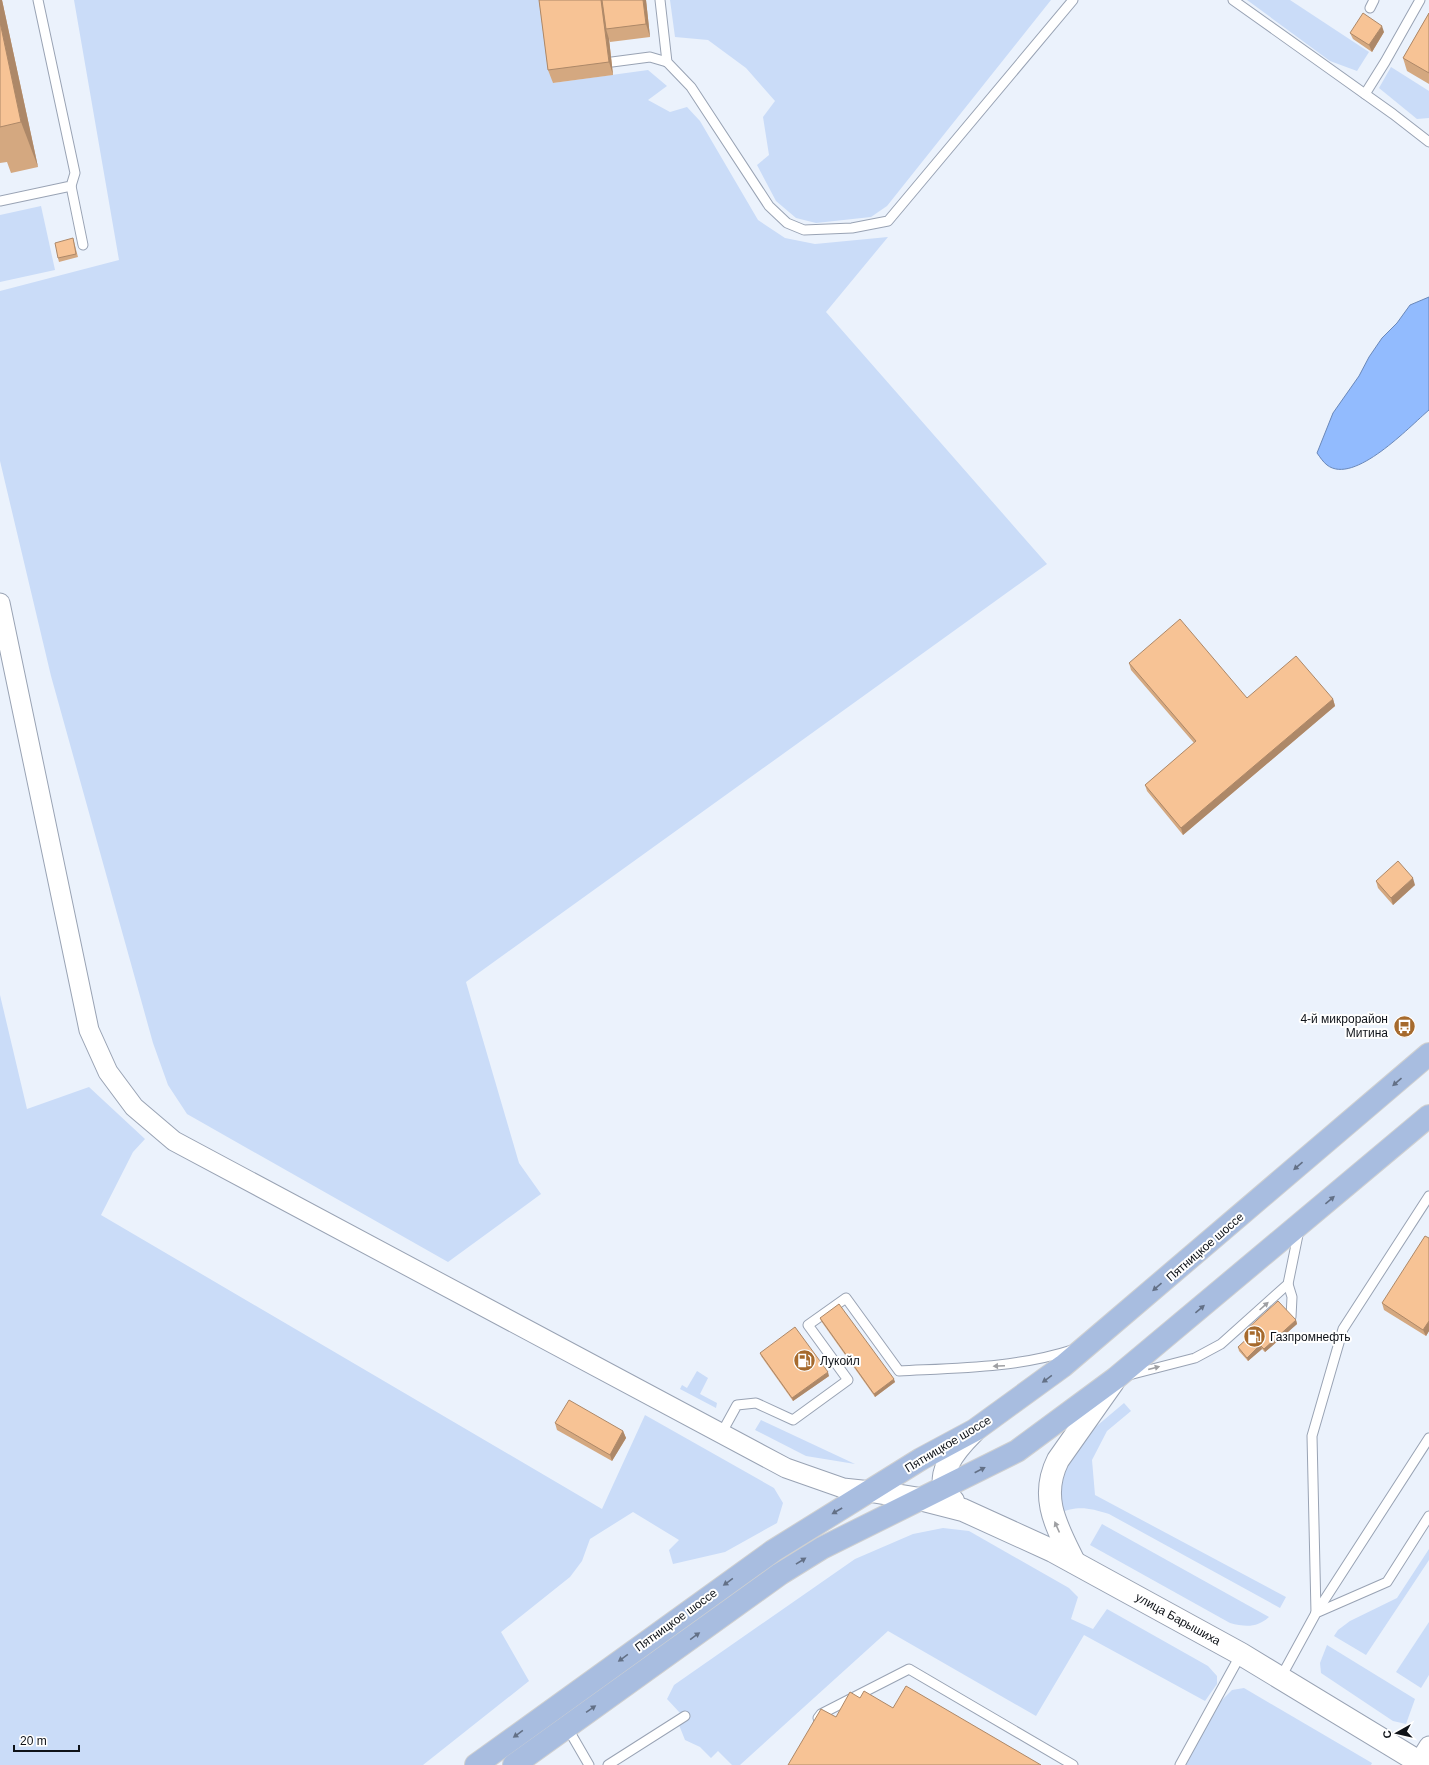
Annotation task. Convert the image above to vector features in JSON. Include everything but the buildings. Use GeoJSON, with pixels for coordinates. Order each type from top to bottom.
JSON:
{"type":"FeatureCollection","features":[{"type":"Feature","properties":{"kind":"main road","name":"Пятницкое шоссе"},"geometry":{"type":"LineString","coordinates":[[476,1765],[773,1551],[815,1523],[871,1491],[921,1459],[975,1430],[1063,1366],[1429,1054]]}},
{"type":"Feature","properties":{"kind":"main road","name":"Пятницкое шоссе"},"geometry":{"type":"LineString","coordinates":[[514,1765],[566,1726],[780,1574],[822,1548],[1017,1451],[1116,1378],[1429,1116]]}},
{"type":"Feature","properties":{"kind":"main road"},"geometry":{"type":"LineString","coordinates":[[1074,1562],[1051,1511],[1049,1498],[1052,1471],[1058,1460],[1116,1378]]}},
{"type":"Feature","properties":{"kind":"main road"},"geometry":{"type":"LineString","coordinates":[[963,1510],[948,1496],[944,1476],[947,1464],[956,1449],[975,1430]]}},
{"type":"Feature","properties":{"kind":"main road","name":"улица Барышиха"},"geometry":{"type":"LineString","coordinates":[[871,1491],[920,1499],[963,1510],[1074,1562],[1241,1654],[1422,1759]]}},
{"type":"Feature","properties":{"kind":"street"},"geometry":{"type":"LineString","coordinates":[[0,603],[89,1030],[108,1072],[134,1107],[174,1141],[786,1468],[816,1480],[843,1488],[871,1491]]}},
{"type":"Feature","properties":{"kind":"lane"},"geometry":{"type":"LineString","coordinates":[[38,0],[75,173],[71,186],[83,245]]}},
{"type":"Feature","properties":{"kind":"lane"},"geometry":{"type":"LineString","coordinates":[[660,0],[668,62],[691,88],[769,206],[787,223],[804,230],[852,228],[888,222],[1073,0]]}},
{"type":"Feature","properties":{"kind":"lane"},"geometry":{"type":"LineString","coordinates":[[1233,0],[1365,94],[1429,142]]}},
{"type":"Feature","properties":{"kind":"lane"},"geometry":{"type":"LineString","coordinates":[[1365,94],[1420,0]]}},
{"type":"Feature","properties":{"kind":"lane"},"geometry":{"type":"LineString","coordinates":[[612,62],[650,58],[668,62]]}},
{"type":"Feature","properties":{"kind":"lane"},"geometry":{"type":"LineString","coordinates":[[0,201],[71,186]]}},
{"type":"Feature","properties":{"kind":"lane"},"geometry":{"type":"LineString","coordinates":[[1316,1613],[1312,1436],[1343,1329],[1429,1196]]}},
{"type":"Feature","properties":{"kind":"lane"},"geometry":{"type":"LineString","coordinates":[[1276,1331],[1291,1317],[1292,1297],[1288,1284],[1300,1225]]}},
{"type":"Feature","properties":{"kind":"lane"},"geometry":{"type":"LineString","coordinates":[[1116,1378],[1195,1358],[1221,1344],[1246,1328],[1288,1284]]}},
{"type":"Feature","properties":{"kind":"lane"},"geometry":{"type":"LineString","coordinates":[[722,1434],[737,1405],[756,1403],[793,1420],[848,1380],[808,1325],[846,1298],[899,1371],[1010,1365],[1048,1358],[1091,1343]]}},
{"type":"Feature","properties":{"kind":"lane"},"geometry":{"type":"LineString","coordinates":[[1281,1677],[1316,1613],[1429,1438]]}},
{"type":"Feature","properties":{"kind":"lane"},"geometry":{"type":"LineString","coordinates":[[1316,1613],[1387,1582],[1429,1516]]}},
{"type":"Feature","properties":{"kind":"lane"},"geometry":{"type":"LineString","coordinates":[[1180,1765],[1241,1654]]}},
{"type":"Feature","properties":{"kind":"lane"},"geometry":{"type":"LineString","coordinates":[[813,1726],[821,1714],[909,1669],[1073,1765]]}},
{"type":"Feature","properties":{"kind":"lane"},"geometry":{"type":"LineString","coordinates":[[608,1765],[685,1716]]}},
{"type":"Feature","properties":{"kind":"lane"},"geometry":{"type":"LineString","coordinates":[[566,1726],[589,1765]]}},
{"type":"Feature","properties":{"kind":"shaded area"},"geometry":{"type":"Polygon","coordinates":[[[74,0],[542,0],[553,83],[648,70],[667,86],[648,100],[670,112],[687,107],[700,121],[758,220],[785,238],[815,244],[888,237],[826,312],[1047,564],[466,982],[519,1163],[541,1194],[448,1262],[187,1114],[168,1085],[153,1043],[51,676],[0,461],[0,291],[119,260],[74,0]]]}},
{"type":"Feature","properties":{"kind":"shaded area"},"geometry":{"type":"Polygon","coordinates":[[[670,0],[1051,0],[887,206],[871,217],[816,223],[796,218],[776,201],[757,165],[769,155],[763,117],[775,101],[746,68],[708,40],[675,37],[670,0]]]}},
{"type":"Feature","properties":{"kind":"shaded area"},"geometry":{"type":"Polygon","coordinates":[[[1247,0],[1290,0],[1369,52],[1357,71],[1330,61],[1247,0]]]}},
{"type":"Feature","properties":{"kind":"shaded area"},"geometry":{"type":"Polygon","coordinates":[[[1391,67],[1429,91],[1429,118],[1417,119],[1379,88],[1391,67]]]}},
{"type":"Feature","properties":{"kind":"shaded area"},"geometry":{"type":"Polygon","coordinates":[[[41,206],[55,270],[0,282],[0,215],[41,206]]]}},
{"type":"Feature","properties":{"kind":"shaded area"},"geometry":{"type":"Polygon","coordinates":[[[0,995],[27,1109],[89,1087],[145,1139],[133,1152],[101,1215],[602,1509],[645,1415],[774,1488],[783,1503],[777,1523],[725,1552],[673,1564],[669,1550],[679,1540],[633,1512],[590,1539],[582,1561],[570,1577],[501,1632],[529,1681],[423,1765],[0,1765],[0,995]]]}},
{"type":"Feature","properties":{"kind":"shaded area"},"geometry":{"type":"Polygon","coordinates":[[[697,1371],[708,1378],[700,1394],[717,1403],[716,1408],[680,1389],[682,1385],[687,1388],[697,1371]]]}},
{"type":"Feature","properties":{"kind":"shaded area"},"geometry":{"type":"Polygon","coordinates":[[[1124,1403],[1131,1411],[1107,1431],[1092,1460],[1095,1495],[1286,1597],[1280,1608],[1109,1514],[1095,1510],[1077,1508],[1058,1514],[1058,1472],[1092,1430],[1124,1403]]]}},
{"type":"Feature","properties":{"kind":"shaded area"},"geometry":{"type":"Polygon","coordinates":[[[761,1420],[855,1464],[806,1456],[755,1430],[761,1420]]]}},
{"type":"Feature","properties":{"kind":"shaded area"},"geometry":{"type":"Polygon","coordinates":[[[1102,1524],[1269,1617],[1260,1623],[1251,1626],[1230,1623],[1090,1545],[1102,1524]]]}},
{"type":"Feature","properties":{"kind":"shaded area"},"geometry":{"type":"Polygon","coordinates":[[[943,1528],[969,1531],[1069,1588],[1078,1597],[1071,1619],[1093,1629],[1107,1609],[1208,1666],[1217,1676],[1217,1684],[1205,1701],[1084,1635],[1036,1716],[888,1631],[740,1765],[732,1765],[718,1751],[711,1758],[700,1747],[685,1740],[679,1725],[680,1713],[667,1699],[674,1685],[855,1559],[913,1534],[943,1528]]]}},
{"type":"Feature","properties":{"kind":"shaded area"},"geometry":{"type":"Polygon","coordinates":[[[1429,1549],[1429,1560],[1366,1655],[1334,1636],[1338,1630],[1350,1621],[1397,1598],[1429,1549]]]}},
{"type":"Feature","properties":{"kind":"shaded area"},"geometry":{"type":"Polygon","coordinates":[[[1429,1622],[1429,1675],[1421,1688],[1396,1672],[1429,1622]]]}},
{"type":"Feature","properties":{"kind":"shaded area"},"geometry":{"type":"Polygon","coordinates":[[[1327,1645],[1415,1699],[1406,1724],[1393,1721],[1321,1673],[1320,1663],[1327,1645]]]}},
{"type":"Feature","properties":{"kind":"shaded area"},"geometry":{"type":"Polygon","coordinates":[[[1244,1688],[1372,1763],[1371,1765],[1184,1765],[1218,1704],[1232,1690],[1244,1688]]]}},
{"type":"Feature","properties":{"kind":"water"},"geometry":{"type":"Polygon","coordinates":[[[1429,297],[1429,410],[1395,440],[1366,461],[1352,468],[1338,469],[1327,465],[1317,453],[1333,413],[1359,376],[1369,357],[1382,338],[1397,323],[1410,305],[1429,297]]]}},
{"type":"Feature","properties":{"kind":"place","name":"4-й микрорайон Митина"},"geometry":{"type":"Point","coordinates":[1404,1026]}},
{"type":"Feature","properties":{"kind":"place","name":"Газпромнефть"},"geometry":{"type":"Point","coordinates":[1254,1337]}},
{"type":"Feature","properties":{"kind":"place","name":"Лукойл"},"geometry":{"type":"Point","coordinates":[804,1361]}}]}
